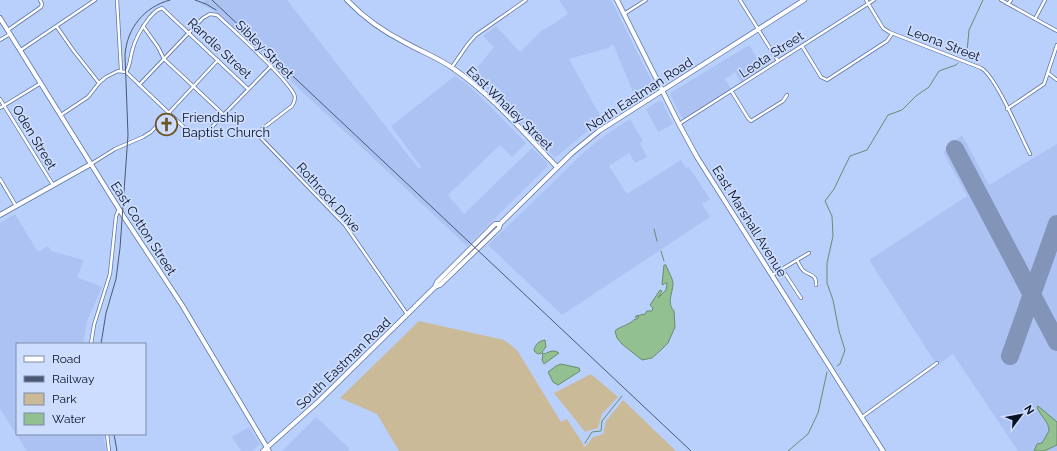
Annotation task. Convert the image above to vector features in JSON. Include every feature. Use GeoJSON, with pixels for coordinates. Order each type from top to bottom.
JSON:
{"type":"FeatureCollection","features":[{"type":"Feature","properties":{"kind":"main road","name":"East Whaley Street"},"geometry":{"type":"LineString","coordinates":[[347,0],[386,32],[452,67],[484,93],[557,167]]}},
{"type":"Feature","properties":{"kind":"main road","name":"East Marshall Avenue"},"geometry":{"type":"LineString","coordinates":[[617,0],[679,124],[717,189],[884,451]]}},
{"type":"Feature","properties":{"kind":"main road","name":"North Eastman Road"},"geometry":{"type":"LineString","coordinates":[[475,248],[495,224],[500,224],[557,167],[595,134],[619,117],[804,0]]}},
{"type":"Feature","properties":{"kind":"main road","name":"East Cotton Street"},"geometry":{"type":"LineString","coordinates":[[0,18],[119,209],[187,314],[268,449]]}},
{"type":"Feature","properties":{"kind":"main road"},"geometry":{"type":"LineString","coordinates":[[0,215],[91,164]]}},
{"type":"Feature","properties":{"kind":"main road","name":"South Eastman Road"},"geometry":{"type":"LineString","coordinates":[[262,451],[268,449],[319,401],[435,287],[437,282],[475,248]]}},
{"type":"Feature","properties":{"kind":"street"},"geometry":{"type":"LineString","coordinates":[[0,40],[40,8],[42,5],[40,0]]}},
{"type":"Feature","properties":{"kind":"street"},"geometry":{"type":"LineString","coordinates":[[21,50],[95,0]]}},
{"type":"Feature","properties":{"kind":"street"},"geometry":{"type":"LineString","coordinates":[[117,0],[121,70]]}},
{"type":"Feature","properties":{"kind":"street"},"geometry":{"type":"LineString","coordinates":[[452,67],[476,35],[526,0]]}},
{"type":"Feature","properties":{"kind":"street"},"geometry":{"type":"LineString","coordinates":[[623,14],[646,0]]}},
{"type":"Feature","properties":{"kind":"street"},"geometry":{"type":"LineString","coordinates":[[740,0],[778,61]]}},
{"type":"Feature","properties":{"kind":"street","name":"Leona Street"},"geometry":{"type":"LineString","coordinates":[[866,0],[884,28],[892,34],[983,69],[993,81],[1030,154]]}},
{"type":"Feature","properties":{"kind":"street","name":"Leota Street"},"geometry":{"type":"LineString","coordinates":[[679,124],[732,92],[874,0]]}},
{"type":"Feature","properties":{"kind":"street"},"geometry":{"type":"LineString","coordinates":[[1001,0],[1057,31]]}},
{"type":"Feature","properties":{"kind":"street"},"geometry":{"type":"LineString","coordinates":[[1008,4],[1011,0]]}},
{"type":"Feature","properties":{"kind":"street"},"geometry":{"type":"LineString","coordinates":[[1035,19],[1045,0]]}},
{"type":"Feature","properties":{"kind":"street","name":"Randle Street"},"geometry":{"type":"LineString","coordinates":[[144,26],[156,11],[160,8],[164,10],[248,89]]}},
{"type":"Feature","properties":{"kind":"street","name":"Sibley Street"},"geometry":{"type":"LineString","coordinates":[[189,33],[203,18],[211,14],[219,17],[270,66],[291,89],[295,100],[290,107],[258,132],[258,136]]}},
{"type":"Feature","properties":{"kind":"street"},"geometry":{"type":"LineString","coordinates":[[126,72],[136,40],[144,26],[164,59],[223,114]]}},
{"type":"Feature","properties":{"kind":"street"},"geometry":{"type":"LineString","coordinates":[[57,27],[99,83]]}},
{"type":"Feature","properties":{"kind":"street"},"geometry":{"type":"LineString","coordinates":[[139,85],[189,33]]}},
{"type":"Feature","properties":{"kind":"street"},"geometry":{"type":"LineString","coordinates":[[802,46],[821,77],[826,80],[887,41],[892,34]]}},
{"type":"Feature","properties":{"kind":"street"},"geometry":{"type":"LineString","coordinates":[[1007,109],[1042,86],[1057,45]]}},
{"type":"Feature","properties":{"kind":"street"},"geometry":{"type":"LineString","coordinates":[[91,164],[115,149],[148,134],[218,60]]}},
{"type":"Feature","properties":{"kind":"street"},"geometry":{"type":"LineString","coordinates":[[61,115],[88,97],[99,83],[116,71],[121,70],[126,72],[191,134],[198,137],[204,134],[270,66]]}},
{"type":"Feature","properties":{"kind":"street"},"geometry":{"type":"LineString","coordinates":[[1048,73],[1057,80]]}},
{"type":"Feature","properties":{"kind":"street"},"geometry":{"type":"LineString","coordinates":[[0,108],[41,83]]}},
{"type":"Feature","properties":{"kind":"street"},"geometry":{"type":"LineString","coordinates":[[732,92],[751,121],[783,101],[787,95]]}},
{"type":"Feature","properties":{"kind":"street","name":"Oden Street"},"geometry":{"type":"LineString","coordinates":[[0,99],[53,186]]}},
{"type":"Feature","properties":{"kind":"street","name":"Rothrock Drive"},"geometry":{"type":"LineString","coordinates":[[258,136],[345,225],[407,314]]}},
{"type":"Feature","properties":{"kind":"street"},"geometry":{"type":"LineString","coordinates":[[0,179],[16,206]]}},
{"type":"Feature","properties":{"kind":"street"},"geometry":{"type":"LineString","coordinates":[[91,343],[94,325],[109,278],[116,216],[119,209]]}},
{"type":"Feature","properties":{"kind":"street"},"geometry":{"type":"LineString","coordinates":[[772,275],[809,253]]}},
{"type":"Feature","properties":{"kind":"street"},"geometry":{"type":"LineString","coordinates":[[797,260],[804,271],[814,276],[816,285]]}},
{"type":"Feature","properties":{"kind":"street"},"geometry":{"type":"LineString","coordinates":[[782,269],[800,298]]}},
{"type":"Feature","properties":{"kind":"street"},"geometry":{"type":"LineString","coordinates":[[862,417],[937,363]]}},
{"type":"Feature","properties":{"kind":"street"},"geometry":{"type":"LineString","coordinates":[[107,435],[109,451]]}},
{"type":"Feature","properties":{"kind":"shaded area"},"geometry":{"type":"Polygon","coordinates":[[[205,0],[287,0],[419,169],[421,167],[391,126],[455,76],[465,83],[483,99],[526,143],[512,157],[500,145],[448,195],[464,214],[532,148],[547,163],[547,167],[467,246],[232,26],[215,11],[201,4],[205,0]]]}},
{"type":"Feature","properties":{"kind":"shaded area"},"geometry":{"type":"Polygon","coordinates":[[[559,0],[611,0],[654,86],[636,99],[613,44],[608,48],[569,59],[602,119],[555,158],[492,93],[471,75],[494,47],[483,36],[496,26],[520,52],[541,31],[568,14],[559,0]]]}},
{"type":"Feature","properties":{"kind":"shaded area"},"geometry":{"type":"Polygon","coordinates":[[[749,45],[763,68],[741,82],[735,72],[725,79],[731,89],[683,119],[670,95],[672,92],[749,45]]]}},
{"type":"Feature","properties":{"kind":"shaded area"},"geometry":{"type":"Polygon","coordinates":[[[659,101],[662,102],[673,124],[658,132],[646,109],[659,101]]]}},
{"type":"Feature","properties":{"kind":"shaded area"},"geometry":{"type":"Polygon","coordinates":[[[630,119],[643,141],[640,143],[647,157],[635,163],[629,153],[609,166],[627,194],[681,160],[686,168],[689,167],[710,199],[702,204],[710,217],[562,315],[488,245],[583,153],[605,135],[630,119]]]}},
{"type":"Feature","properties":{"kind":"shaded area"},"geometry":{"type":"Polygon","coordinates":[[[962,135],[989,185],[1057,144],[1057,451],[1018,451],[953,354],[870,414],[868,410],[935,362],[869,260],[967,196],[943,152],[962,135]]]}},
{"type":"Feature","properties":{"kind":"shaded area"},"geometry":{"type":"Polygon","coordinates":[[[15,214],[38,252],[48,246],[51,251],[84,260],[77,277],[102,287],[87,321],[84,343],[16,343],[16,434],[0,409],[0,223],[15,214]]]}},
{"type":"Feature","properties":{"kind":"shaded area"},"geometry":{"type":"Polygon","coordinates":[[[316,417],[350,449],[348,451],[282,451],[316,417]]]}},
{"type":"Feature","properties":{"kind":"shaded area"},"geometry":{"type":"Polygon","coordinates":[[[249,427],[260,444],[252,451],[241,451],[232,437],[249,427]]]}},
{"type":"Feature","properties":{"kind":"shaded area"},"geometry":{"type":"Polygon","coordinates":[[[17,435],[103,435],[106,451],[27,451],[17,435]]]}},
{"type":"Feature","properties":{"kind":"green space"},"geometry":{"type":"Polygon","coordinates":[[[419,321],[504,340],[517,350],[561,422],[567,419],[585,447],[593,437],[603,434],[606,421],[623,400],[676,451],[399,451],[377,414],[340,398],[419,321]]]}},
{"type":"Feature","properties":{"kind":"green space"},"geometry":{"type":"Polygon","coordinates":[[[591,374],[618,397],[602,414],[598,428],[585,432],[554,393],[591,374]]]}},
{"type":"Feature","properties":{"kind":"water"},"geometry":{"type":"Polygon","coordinates":[[[664,265],[666,265],[673,281],[670,305],[674,311],[675,327],[668,343],[662,349],[652,358],[642,360],[622,344],[617,338],[615,331],[639,317],[635,317],[636,316],[645,314],[647,311],[652,311],[653,308],[650,305],[660,290],[662,291],[658,298],[666,290],[667,283],[662,284],[664,265]]]}},
{"type":"Feature","properties":{"kind":"water"},"geometry":{"type":"Polygon","coordinates":[[[545,340],[546,347],[542,352],[544,354],[553,351],[559,353],[544,364],[542,360],[543,355],[534,351],[535,346],[538,343],[545,340]]]}},
{"type":"Feature","properties":{"kind":"water"},"geometry":{"type":"Polygon","coordinates":[[[561,364],[579,368],[580,371],[558,385],[553,382],[548,372],[561,364]]]}},
{"type":"Feature","properties":{"kind":"water"},"geometry":{"type":"Polygon","coordinates":[[[1038,406],[1057,422],[1057,445],[1044,451],[1034,451],[1037,444],[1042,443],[1049,431],[1048,424],[1038,410],[1038,406]]]}},
{"type":"Feature","properties":{"kind":"waterway"},"geometry":{"type":"LineString","coordinates":[[963,57],[967,52],[969,30],[983,0]]}},
{"type":"Feature","properties":{"kind":"waterway"},"geometry":{"type":"LineString","coordinates":[[837,366],[840,364],[845,350],[839,331],[833,300],[827,283],[827,263],[833,236],[832,216],[825,201],[834,189],[850,156],[867,150],[888,115],[902,110],[916,96],[929,87],[939,71],[958,63]]}},
{"type":"Feature","properties":{"kind":"waterway"},"geometry":{"type":"LineString","coordinates":[[654,229],[657,241]]}},
{"type":"Feature","properties":{"kind":"waterway"},"geometry":{"type":"LineString","coordinates":[[661,251],[664,261]]}},
{"type":"Feature","properties":{"kind":"waterway"},"geometry":{"type":"LineString","coordinates":[[788,451],[808,434],[818,413],[827,372]]}},
{"type":"Feature","properties":{"kind":"waterway"},"geometry":{"type":"LineString","coordinates":[[585,443],[592,432],[601,431],[602,421],[622,396]]}},
{"type":"Feature","properties":{"kind":"runway"},"geometry":{"type":"LineString","coordinates":[[955,149],[1057,342]]}},
{"type":"Feature","properties":{"kind":"runway"},"geometry":{"type":"LineString","coordinates":[[1010,356],[1057,224]]}},
{"type":"Feature","properties":{"kind":"railway"},"geometry":{"type":"LineString","coordinates":[[101,343],[106,313],[116,279],[120,248],[128,135],[125,55],[126,45],[138,20],[152,8],[170,0]]}},
{"type":"Feature","properties":{"kind":"railway"},"geometry":{"type":"LineString","coordinates":[[195,0],[216,10]]}},
{"type":"Feature","properties":{"kind":"railway"},"geometry":{"type":"LineString","coordinates":[[212,0],[691,451]]}},
{"type":"Feature","properties":{"kind":"railway"},"geometry":{"type":"LineString","coordinates":[[114,435],[117,451]]}},
{"type":"Feature","properties":{"kind":"place","name":"Friendship Baptist Church"},"geometry":{"type":"Point","coordinates":[166,124]}}]}
